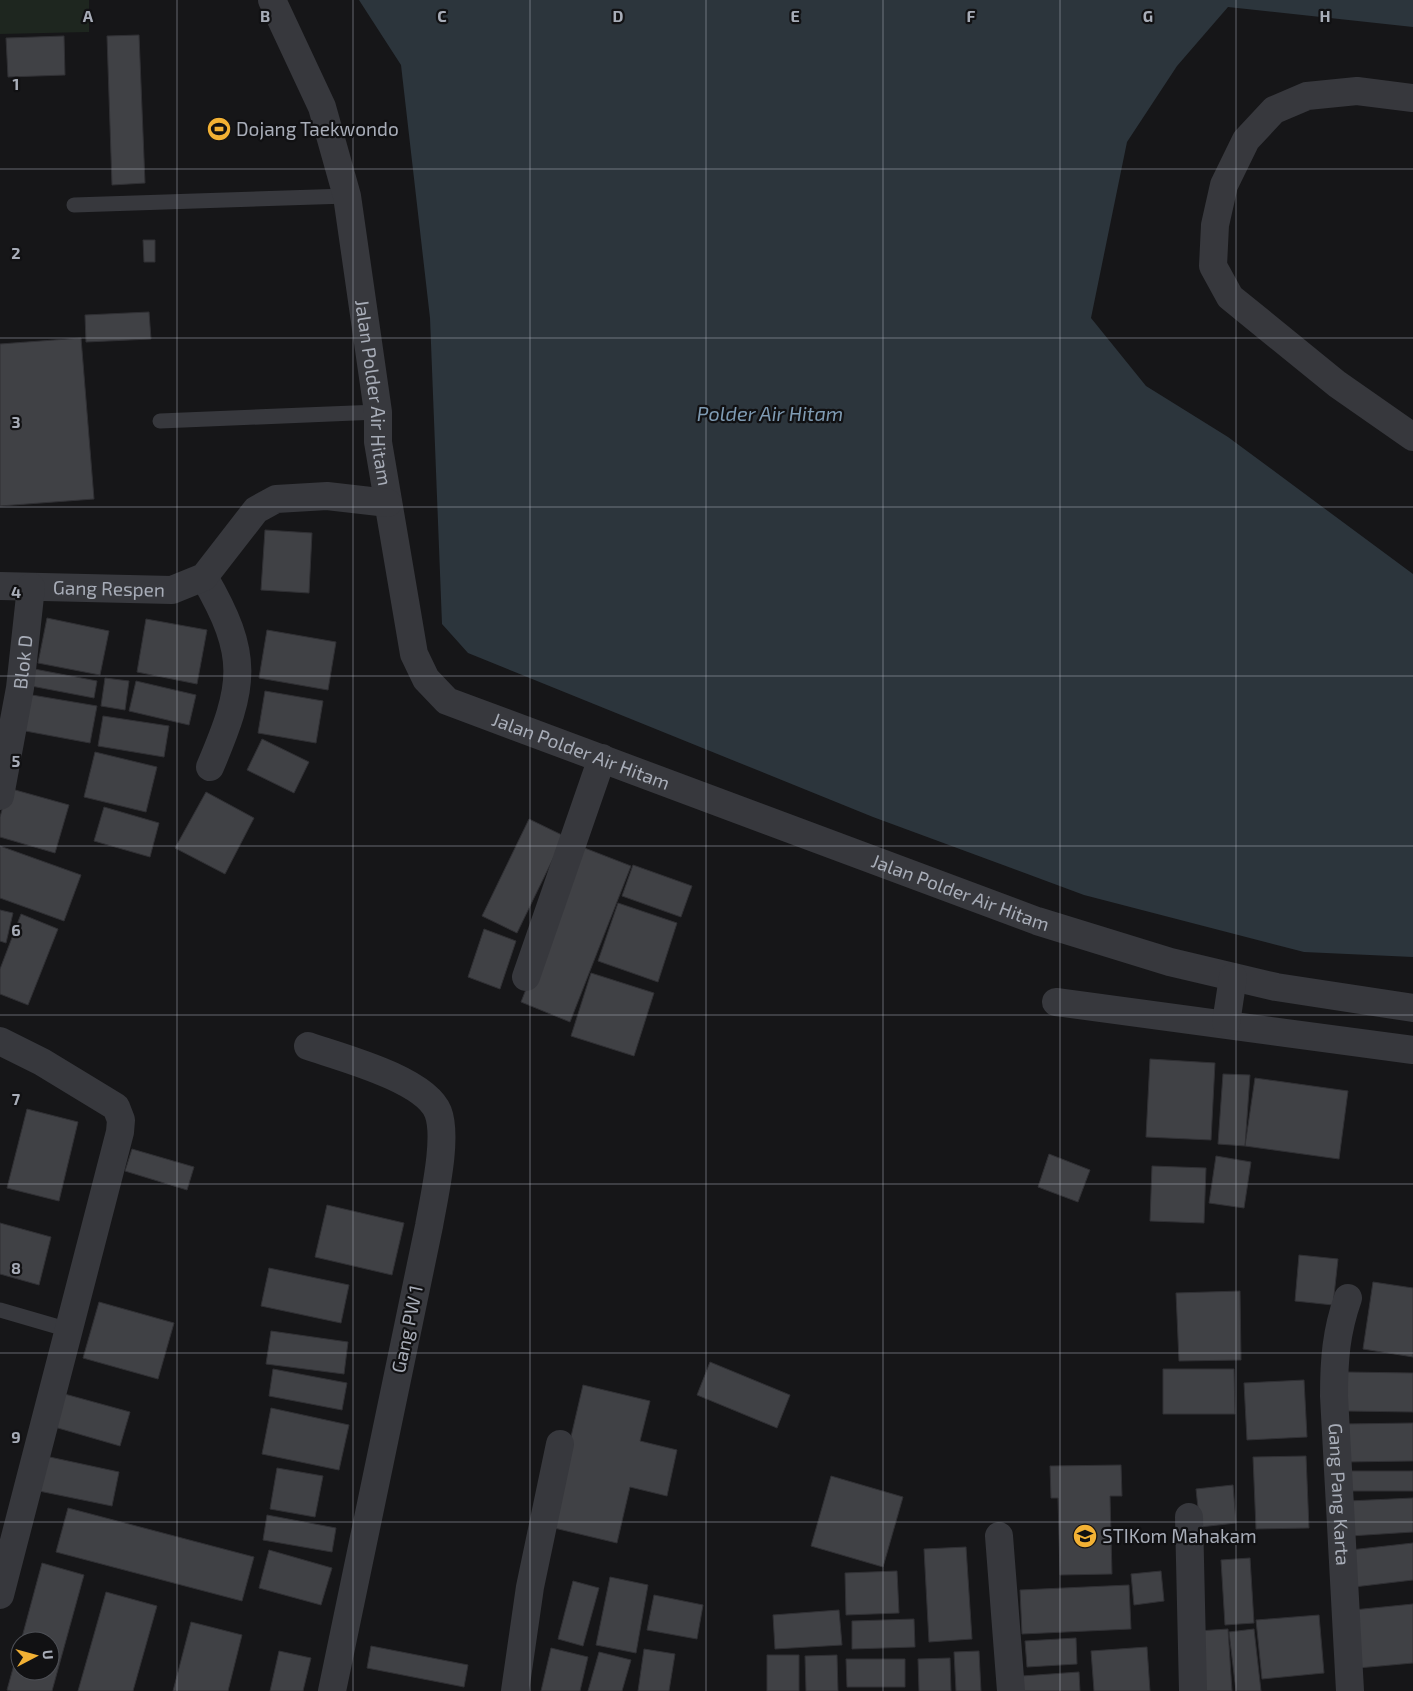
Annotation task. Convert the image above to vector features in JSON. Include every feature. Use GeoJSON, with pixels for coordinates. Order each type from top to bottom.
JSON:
{"type":"FeatureCollection","features":[{"type":"Feature","properties":{"kind":"street","name":"Jalan Polder Air Hitam"},"geometry":{"type":"LineString","coordinates":[[272,0],[322,107],[346,196],[378,412],[378,442],[414,654],[426,679],[447,701],[1037,921],[1170,962],[1276,987],[1413,1008]]}},
{"type":"Feature","properties":{"kind":"street"},"geometry":{"type":"LineString","coordinates":[[1413,98],[1357,91],[1307,96],[1274,110],[1246,140],[1224,185],[1215,225],[1213,266],[1230,297],[1337,384],[1413,437]]}},
{"type":"Feature","properties":{"kind":"street"},"geometry":{"type":"LineString","coordinates":[[210,767],[229,722],[238,686],[238,653],[224,611],[204,577],[256,510],[276,499],[326,496],[388,503]]}},
{"type":"Feature","properties":{"kind":"street","name":"Gang Respen"},"geometry":{"type":"LineString","coordinates":[[0,586],[172,590],[204,577]]}},
{"type":"Feature","properties":{"kind":"street","name":"Blok D"},"geometry":{"type":"LineString","coordinates":[[0,796],[20,688],[31,587]]}},
{"type":"Feature","properties":{"kind":"street"},"geometry":{"type":"LineString","coordinates":[[526,977],[602,758]]}},
{"type":"Feature","properties":{"kind":"street"},"geometry":{"type":"LineString","coordinates":[[1226,1023],[1233,977]]}},
{"type":"Feature","properties":{"kind":"street"},"geometry":{"type":"LineString","coordinates":[[1340,996],[1340,1039]]}},
{"type":"Feature","properties":{"kind":"street"},"geometry":{"type":"LineString","coordinates":[[1056,1002],[1226,1023],[1413,1050]]}},
{"type":"Feature","properties":{"kind":"street"},"geometry":{"type":"LineString","coordinates":[[0,1041],[42,1062],[116,1108],[121,1120],[120,1132],[0,1595]]}},
{"type":"Feature","properties":{"kind":"street","name":"Gang PW 1"},"geometry":{"type":"LineString","coordinates":[[308,1046],[388,1074],[423,1092],[438,1112],[442,1148],[429,1226],[332,1691]]}},
{"type":"Feature","properties":{"kind":"street","name":"Gang Pang Karta"},"geometry":{"type":"LineString","coordinates":[[1348,1298],[1341,1319],[1334,1352],[1334,1396],[1350,1691]]}},
{"type":"Feature","properties":{"kind":"street"},"geometry":{"type":"LineString","coordinates":[[515,1691],[530,1588],[560,1444]]}},
{"type":"Feature","properties":{"kind":"street"},"geometry":{"type":"LineString","coordinates":[[1189,1517],[1193,1691]]}},
{"type":"Feature","properties":{"kind":"street"},"geometry":{"type":"LineString","coordinates":[[999,1536],[1011,1691]]}},
{"type":"Feature","properties":{"kind":"lane"},"geometry":{"type":"LineString","coordinates":[[74,205],[346,196]]}},
{"type":"Feature","properties":{"kind":"lane"},"geometry":{"type":"LineString","coordinates":[[160,421],[378,412]]}},
{"type":"Feature","properties":{"kind":"lane"},"geometry":{"type":"LineString","coordinates":[[0,1310],[69,1330]]}},
{"type":"Feature","properties":{"kind":"shaded area"},"geometry":{"type":"Polygon","coordinates":[[[0,0],[89,0],[89,32],[0,34],[0,0]]]}},
{"type":"Feature","properties":{"kind":"water","name":"Polder Air Hitam"},"geometry":{"type":"Polygon","coordinates":[[[359,0],[1413,0],[1413,27],[1228,7],[1177,66],[1127,142],[1091,318],[1146,386],[1228,437],[1413,574],[1413,957],[1304,952],[1084,895],[873,817],[468,653],[442,624],[430,318],[401,65],[359,0]]]}},
{"type":"Feature","properties":{"kind":"building"},"geometry":{"type":"Polygon","coordinates":[[[139,35],[145,183],[112,185],[107,36],[139,35]]]}},
{"type":"Feature","properties":{"kind":"building"},"geometry":{"type":"Polygon","coordinates":[[[64,36],[65,75],[8,77],[6,38],[64,36]]]}},
{"type":"Feature","properties":{"kind":"building"},"geometry":{"type":"Polygon","coordinates":[[[143,240],[155,240],[155,262],[144,262],[143,240]]]}},
{"type":"Feature","properties":{"kind":"building"},"geometry":{"type":"Polygon","coordinates":[[[149,312],[151,339],[86,342],[85,315],[149,312]]]}},
{"type":"Feature","properties":{"kind":"building"},"geometry":{"type":"Polygon","coordinates":[[[81,338],[94,499],[0,506],[0,344],[81,338]]]}},
{"type":"Feature","properties":{"kind":"building"},"geometry":{"type":"Polygon","coordinates":[[[265,530],[312,533],[309,593],[261,590],[265,530]]]}},
{"type":"Feature","properties":{"kind":"building"},"geometry":{"type":"Polygon","coordinates":[[[47,618],[109,631],[100,675],[38,663],[47,618]]]}},
{"type":"Feature","properties":{"kind":"building"},"geometry":{"type":"Polygon","coordinates":[[[146,619],[207,630],[197,684],[137,672],[146,619]]]}},
{"type":"Feature","properties":{"kind":"building"},"geometry":{"type":"Polygon","coordinates":[[[267,630],[336,642],[328,690],[259,678],[267,630]]]}},
{"type":"Feature","properties":{"kind":"building"},"geometry":{"type":"Polygon","coordinates":[[[29,668],[97,681],[94,698],[26,685],[29,668]]]}},
{"type":"Feature","properties":{"kind":"building"},"geometry":{"type":"Polygon","coordinates":[[[105,678],[129,681],[125,710],[101,706],[105,678]]]}},
{"type":"Feature","properties":{"kind":"building"},"geometry":{"type":"Polygon","coordinates":[[[136,681],[196,695],[189,725],[129,711],[136,681]]]}},
{"type":"Feature","properties":{"kind":"building"},"geometry":{"type":"Polygon","coordinates":[[[265,691],[323,701],[316,743],[258,733],[265,691]]]}},
{"type":"Feature","properties":{"kind":"building"},"geometry":{"type":"Polygon","coordinates":[[[26,694],[97,706],[90,743],[20,730],[26,694]]]}},
{"type":"Feature","properties":{"kind":"building"},"geometry":{"type":"Polygon","coordinates":[[[103,716],[169,726],[164,757],[98,746],[103,716]]]}},
{"type":"Feature","properties":{"kind":"building"},"geometry":{"type":"Polygon","coordinates":[[[262,739],[309,762],[294,793],[247,770],[262,739]]]}},
{"type":"Feature","properties":{"kind":"building"},"geometry":{"type":"Polygon","coordinates":[[[95,752],[157,767],[146,812],[84,797],[95,752]]]}},
{"type":"Feature","properties":{"kind":"building"},"geometry":{"type":"Polygon","coordinates":[[[8,788],[69,805],[55,853],[0,837],[0,817],[8,788]]]}},
{"type":"Feature","properties":{"kind":"building"},"geometry":{"type":"Polygon","coordinates":[[[206,792],[254,818],[225,874],[175,848],[206,792]]]}},
{"type":"Feature","properties":{"kind":"building"},"geometry":{"type":"Polygon","coordinates":[[[104,807],[159,823],[150,857],[94,841],[104,807]]]}},
{"type":"Feature","properties":{"kind":"building"},"geometry":{"type":"Polygon","coordinates":[[[529,819],[564,836],[517,933],[482,916],[529,819]]]}},
{"type":"Feature","properties":{"kind":"building"},"geometry":{"type":"Polygon","coordinates":[[[0,846],[81,875],[64,921],[0,898],[0,846]]]}},
{"type":"Feature","properties":{"kind":"building"},"geometry":{"type":"Polygon","coordinates":[[[582,847],[631,866],[570,1022],[521,1002],[582,847]]]}},
{"type":"Feature","properties":{"kind":"building"},"geometry":{"type":"Polygon","coordinates":[[[633,865],[692,886],[681,917],[622,896],[633,865]]]}},
{"type":"Feature","properties":{"kind":"building"},"geometry":{"type":"Polygon","coordinates":[[[618,903],[677,923],[658,982],[598,961],[618,903]]]}},
{"type":"Feature","properties":{"kind":"building"},"geometry":{"type":"Polygon","coordinates":[[[0,910],[13,913],[6,943],[0,941],[0,910]]]}},
{"type":"Feature","properties":{"kind":"building"},"geometry":{"type":"Polygon","coordinates":[[[21,914],[58,929],[28,1005],[0,994],[0,969],[21,914]]]}},
{"type":"Feature","properties":{"kind":"building"},"geometry":{"type":"Polygon","coordinates":[[[484,929],[516,941],[500,989],[468,977],[484,929]]]}},
{"type":"Feature","properties":{"kind":"building"},"geometry":{"type":"Polygon","coordinates":[[[591,973],[654,993],[634,1056],[571,1036],[591,973]]]}},
{"type":"Feature","properties":{"kind":"building"},"geometry":{"type":"Polygon","coordinates":[[[1150,1059],[1215,1063],[1211,1140],[1146,1137],[1150,1059]]]}},
{"type":"Feature","properties":{"kind":"building"},"geometry":{"type":"Polygon","coordinates":[[[1223,1074],[1250,1075],[1245,1146],[1218,1144],[1223,1074]]]}},
{"type":"Feature","properties":{"kind":"building"},"geometry":{"type":"Polygon","coordinates":[[[1255,1078],[1348,1091],[1339,1159],[1245,1146],[1255,1078]]]}},
{"type":"Feature","properties":{"kind":"building"},"geometry":{"type":"Polygon","coordinates":[[[27,1109],[78,1122],[59,1201],[7,1188],[27,1109]]]}},
{"type":"Feature","properties":{"kind":"building"},"geometry":{"type":"Polygon","coordinates":[[[132,1149],[194,1167],[187,1190],[125,1171],[132,1149]]]}},
{"type":"Feature","properties":{"kind":"building"},"geometry":{"type":"Polygon","coordinates":[[[1049,1154],[1090,1170],[1078,1202],[1038,1187],[1049,1154]]]}},
{"type":"Feature","properties":{"kind":"building"},"geometry":{"type":"Polygon","coordinates":[[[1216,1156],[1251,1162],[1244,1208],[1209,1203],[1216,1156]]]}},
{"type":"Feature","properties":{"kind":"building"},"geometry":{"type":"Polygon","coordinates":[[[1152,1166],[1206,1168],[1204,1223],[1150,1221],[1152,1166]]]}},
{"type":"Feature","properties":{"kind":"building"},"geometry":{"type":"Polygon","coordinates":[[[327,1205],[404,1223],[392,1275],[315,1257],[327,1205]]]}},
{"type":"Feature","properties":{"kind":"building"},"geometry":{"type":"Polygon","coordinates":[[[0,1223],[51,1237],[39,1285],[0,1274],[0,1223]]]}},
{"type":"Feature","properties":{"kind":"building"},"geometry":{"type":"Polygon","coordinates":[[[1299,1255],[1338,1259],[1333,1305],[1295,1301],[1299,1255]]]}},
{"type":"Feature","properties":{"kind":"building"},"geometry":{"type":"Polygon","coordinates":[[[269,1268],[349,1285],[341,1323],[261,1306],[269,1268]]]}},
{"type":"Feature","properties":{"kind":"building"},"geometry":{"type":"Polygon","coordinates":[[[1373,1282],[1413,1288],[1413,1357],[1363,1349],[1373,1282]]]}},
{"type":"Feature","properties":{"kind":"building"},"geometry":{"type":"Polygon","coordinates":[[[1240,1291],[1241,1360],[1179,1361],[1176,1293],[1240,1291]]]}},
{"type":"Feature","properties":{"kind":"building"},"geometry":{"type":"Polygon","coordinates":[[[99,1302],[174,1323],[158,1379],[83,1358],[99,1302]]]}},
{"type":"Feature","properties":{"kind":"building"},"geometry":{"type":"Polygon","coordinates":[[[271,1331],[348,1342],[344,1374],[266,1364],[271,1331]]]}},
{"type":"Feature","properties":{"kind":"building"},"geometry":{"type":"Polygon","coordinates":[[[710,1362],[790,1395],[777,1428],[697,1395],[710,1362]]]}},
{"type":"Feature","properties":{"kind":"building"},"geometry":{"type":"Polygon","coordinates":[[[273,1369],[347,1383],[342,1410],[269,1396],[273,1369]]]}},
{"type":"Feature","properties":{"kind":"building"},"geometry":{"type":"Polygon","coordinates":[[[1163,1369],[1234,1369],[1235,1414],[1163,1414],[1163,1369]]]}},
{"type":"Feature","properties":{"kind":"building"},"geometry":{"type":"Polygon","coordinates":[[[1346,1372],[1413,1373],[1413,1412],[1345,1411],[1346,1372]]]}},
{"type":"Feature","properties":{"kind":"building"},"geometry":{"type":"Polygon","coordinates":[[[1304,1380],[1307,1437],[1247,1440],[1244,1383],[1304,1380]]]}},
{"type":"Feature","properties":{"kind":"building"},"geometry":{"type":"Polygon","coordinates":[[[583,1385],[650,1401],[640,1441],[677,1450],[667,1496],[630,1487],[617,1543],[550,1527],[583,1385]]]}},
{"type":"Feature","properties":{"kind":"building"},"geometry":{"type":"Polygon","coordinates":[[[61,1393],[130,1412],[120,1446],[51,1426],[61,1393]]]}},
{"type":"Feature","properties":{"kind":"building"},"geometry":{"type":"Polygon","coordinates":[[[271,1408],[349,1425],[339,1470],[262,1454],[271,1408]]]}},
{"type":"Feature","properties":{"kind":"building"},"geometry":{"type":"Polygon","coordinates":[[[1413,1423],[1413,1461],[1344,1462],[1343,1424],[1413,1423]]]}},
{"type":"Feature","properties":{"kind":"building"},"geometry":{"type":"Polygon","coordinates":[[[45,1456],[119,1472],[112,1506],[39,1491],[45,1456]]]}},
{"type":"Feature","properties":{"kind":"building"},"geometry":{"type":"Polygon","coordinates":[[[1306,1456],[1309,1528],[1256,1529],[1253,1457],[1306,1456]]]}},
{"type":"Feature","properties":{"kind":"building","name":"STIKom Mahakam"},"geometry":{"type":"Polygon","coordinates":[[[1121,1465],[1122,1496],[1110,1496],[1112,1574],[1060,1575],[1058,1498],[1051,1498],[1050,1466],[1121,1465]]]}},
{"type":"Feature","properties":{"kind":"building"},"geometry":{"type":"Polygon","coordinates":[[[277,1468],[323,1476],[315,1517],[270,1509],[277,1468]]]}},
{"type":"Feature","properties":{"kind":"building"},"geometry":{"type":"Polygon","coordinates":[[[1344,1471],[1413,1471],[1413,1491],[1344,1491],[1344,1471]]]}},
{"type":"Feature","properties":{"kind":"building"},"geometry":{"type":"Polygon","coordinates":[[[831,1476],[903,1497],[883,1567],[811,1546],[831,1476]]]}},
{"type":"Feature","properties":{"kind":"building"},"geometry":{"type":"Polygon","coordinates":[[[1233,1485],[1236,1523],[1200,1527],[1196,1489],[1233,1485]]]}},
{"type":"Feature","properties":{"kind":"building"},"geometry":{"type":"Polygon","coordinates":[[[1413,1498],[1413,1532],[1350,1536],[1348,1501],[1413,1498]]]}},
{"type":"Feature","properties":{"kind":"building"},"geometry":{"type":"Polygon","coordinates":[[[68,1508],[254,1557],[242,1601],[56,1552],[68,1508]]]}},
{"type":"Feature","properties":{"kind":"building"},"geometry":{"type":"Polygon","coordinates":[[[267,1515],[336,1528],[332,1552],[263,1540],[267,1515]]]}},
{"type":"Feature","properties":{"kind":"building"},"geometry":{"type":"Polygon","coordinates":[[[1413,1543],[1413,1580],[1354,1587],[1350,1550],[1413,1543]]]}},
{"type":"Feature","properties":{"kind":"building"},"geometry":{"type":"Polygon","coordinates":[[[966,1547],[972,1639],[929,1642],[924,1549],[966,1547]]]}},
{"type":"Feature","properties":{"kind":"building"},"geometry":{"type":"Polygon","coordinates":[[[269,1550],[332,1568],[321,1605],[259,1588],[269,1550]]]}},
{"type":"Feature","properties":{"kind":"building"},"geometry":{"type":"Polygon","coordinates":[[[1250,1558],[1254,1623],[1225,1625],[1221,1560],[1250,1558]]]}},
{"type":"Feature","properties":{"kind":"building"},"geometry":{"type":"Polygon","coordinates":[[[42,1563],[84,1575],[60,1662],[60,1631],[24,1631],[42,1563]]]}},
{"type":"Feature","properties":{"kind":"building"},"geometry":{"type":"Polygon","coordinates":[[[897,1571],[899,1613],[846,1615],[845,1573],[897,1571]]]}},
{"type":"Feature","properties":{"kind":"building"},"geometry":{"type":"Polygon","coordinates":[[[1161,1571],[1164,1601],[1134,1605],[1131,1574],[1161,1571]]]}},
{"type":"Feature","properties":{"kind":"building"},"geometry":{"type":"Polygon","coordinates":[[[610,1577],[648,1585],[636,1653],[596,1645],[610,1577]]]}},
{"type":"Feature","properties":{"kind":"building"},"geometry":{"type":"Polygon","coordinates":[[[573,1581],[599,1588],[583,1646],[558,1639],[573,1581]]]}},
{"type":"Feature","properties":{"kind":"building"},"geometry":{"type":"Polygon","coordinates":[[[1129,1585],[1131,1629],[1022,1634],[1020,1590],[1129,1585]]]}},
{"type":"Feature","properties":{"kind":"building"},"geometry":{"type":"Polygon","coordinates":[[[106,1592],[157,1606],[133,1691],[78,1691],[106,1592]]]}},
{"type":"Feature","properties":{"kind":"building"},"geometry":{"type":"Polygon","coordinates":[[[654,1595],[703,1605],[697,1639],[647,1630],[654,1595]]]}},
{"type":"Feature","properties":{"kind":"building"},"geometry":{"type":"Polygon","coordinates":[[[1413,1604],[1413,1663],[1358,1668],[1353,1610],[1413,1604]]]}},
{"type":"Feature","properties":{"kind":"building"},"geometry":{"type":"Polygon","coordinates":[[[839,1610],[842,1645],[775,1649],[773,1615],[839,1610]]]}},
{"type":"Feature","properties":{"kind":"building"},"geometry":{"type":"Polygon","coordinates":[[[1319,1615],[1324,1673],[1262,1679],[1256,1620],[1319,1615]]]}},
{"type":"Feature","properties":{"kind":"building"},"geometry":{"type":"Polygon","coordinates":[[[914,1619],[915,1647],[852,1649],[852,1621],[914,1619]]]}},
{"type":"Feature","properties":{"kind":"building"},"geometry":{"type":"Polygon","coordinates":[[[191,1622],[242,1635],[228,1691],[173,1691],[191,1622]]]}},
{"type":"Feature","properties":{"kind":"building"},"geometry":{"type":"Polygon","coordinates":[[[1228,1629],[1232,1691],[1203,1691],[1198,1631],[1228,1629]]]}},
{"type":"Feature","properties":{"kind":"building"},"geometry":{"type":"Polygon","coordinates":[[[1254,1629],[1261,1691],[1236,1691],[1229,1632],[1254,1629]]]}},
{"type":"Feature","properties":{"kind":"building"},"geometry":{"type":"Polygon","coordinates":[[[1076,1638],[1077,1664],[1027,1667],[1025,1641],[1076,1638]]]}},
{"type":"Feature","properties":{"kind":"building"},"geometry":{"type":"Polygon","coordinates":[[[371,1646],[468,1665],[464,1687],[367,1668],[371,1646]]]}},
{"type":"Feature","properties":{"kind":"building"},"geometry":{"type":"Polygon","coordinates":[[[1147,1647],[1150,1691],[1094,1691],[1091,1651],[1147,1647]]]}},
{"type":"Feature","properties":{"kind":"building"},"geometry":{"type":"Polygon","coordinates":[[[551,1648],[588,1657],[580,1691],[541,1691],[551,1648]]]}},
{"type":"Feature","properties":{"kind":"building"},"geometry":{"type":"Polygon","coordinates":[[[644,1649],[675,1654],[669,1691],[638,1691],[644,1649]]]}},
{"type":"Feature","properties":{"kind":"building"},"geometry":{"type":"Polygon","coordinates":[[[279,1651],[311,1658],[303,1691],[270,1691],[279,1651]]]}},
{"type":"Feature","properties":{"kind":"building"},"geometry":{"type":"Polygon","coordinates":[[[979,1651],[981,1691],[956,1691],[954,1652],[979,1651]]]}},
{"type":"Feature","properties":{"kind":"building"},"geometry":{"type":"Polygon","coordinates":[[[599,1652],[631,1660],[622,1691],[588,1691],[599,1652]]]}},
{"type":"Feature","properties":{"kind":"building"},"geometry":{"type":"Polygon","coordinates":[[[767,1655],[799,1655],[799,1691],[767,1691],[767,1655]]]}},
{"type":"Feature","properties":{"kind":"building"},"geometry":{"type":"Polygon","coordinates":[[[837,1655],[838,1691],[806,1691],[805,1656],[837,1655]]]}},
{"type":"Feature","properties":{"kind":"building"},"geometry":{"type":"Polygon","coordinates":[[[950,1658],[951,1691],[919,1691],[918,1659],[950,1658]]]}},
{"type":"Feature","properties":{"kind":"building"},"geometry":{"type":"Polygon","coordinates":[[[846,1659],[905,1659],[905,1687],[847,1687],[846,1659]]]}},
{"type":"Feature","properties":{"kind":"building"},"geometry":{"type":"Polygon","coordinates":[[[1079,1672],[1080,1691],[1023,1691],[1022,1676],[1079,1672]]]}},
{"type":"Feature","properties":{"kind":"building"},"geometry":{"type":"Polygon","coordinates":[[[10,1679],[10,1681],[55,1681],[52,1691],[7,1690],[10,1679]]]}},
{"type":"Feature","properties":{"kind":"place","name":"Dojang Taekwondo"},"geometry":{"type":"Point","coordinates":[219,129]}},
{"type":"Feature","properties":{"kind":"place","name":"STIKom Mahakam"},"geometry":{"type":"Point","coordinates":[1085,1536]}}]}
